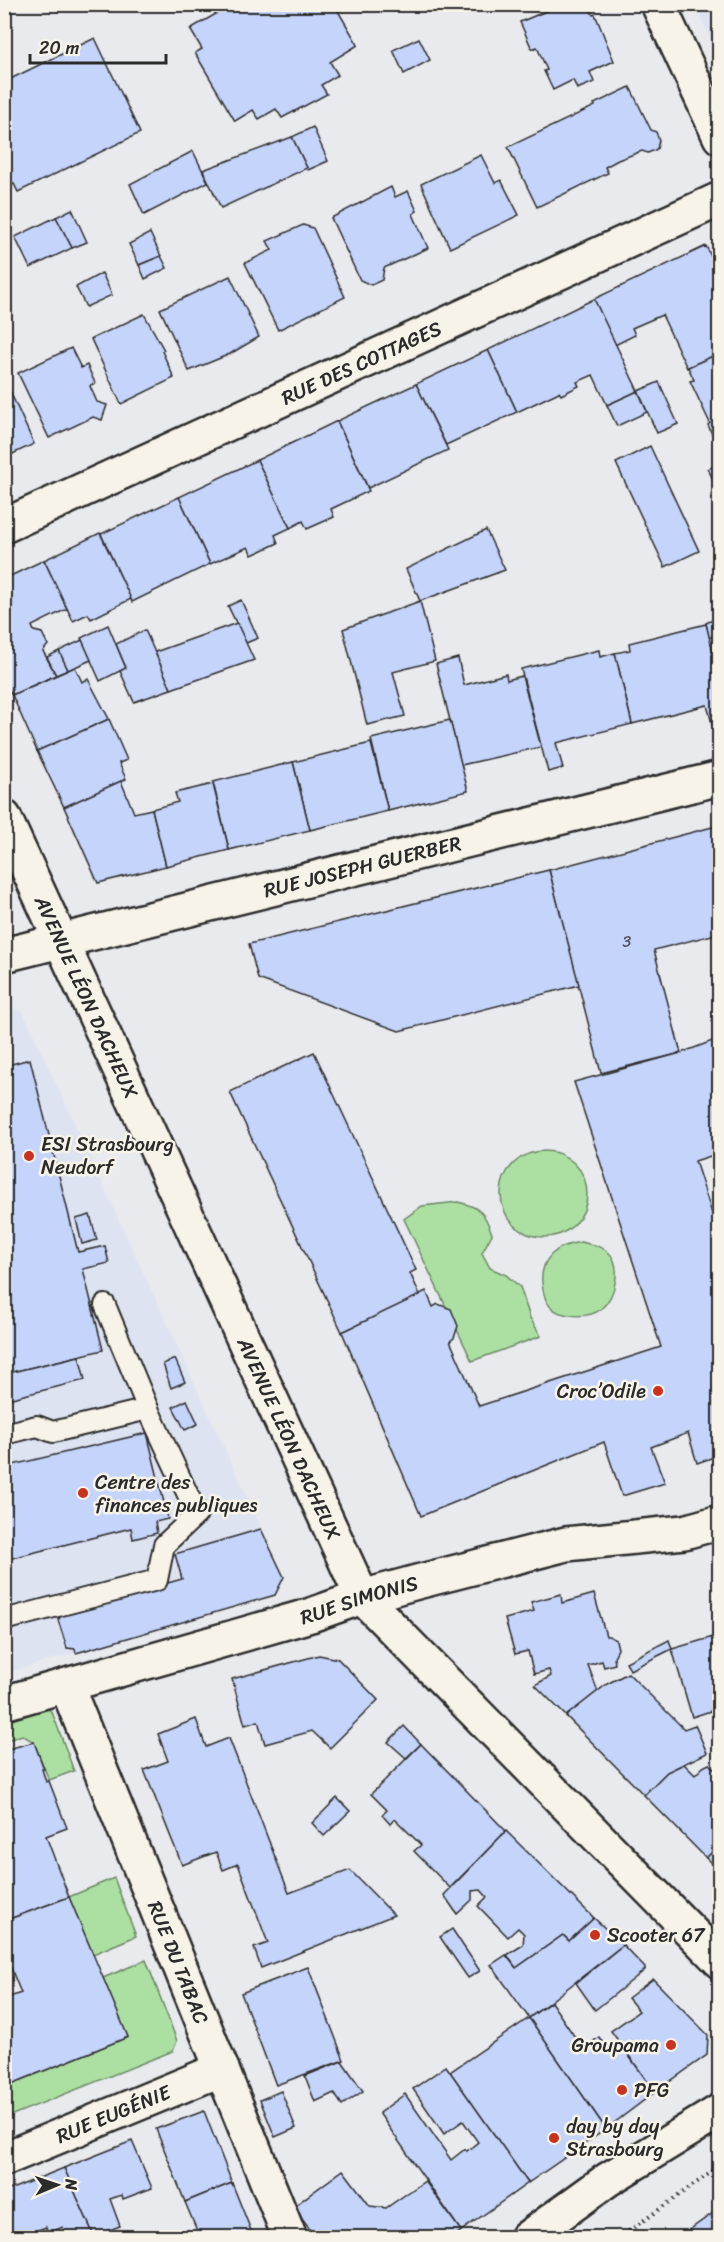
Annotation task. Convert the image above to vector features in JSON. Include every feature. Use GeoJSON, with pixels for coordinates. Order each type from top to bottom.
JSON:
{"type":"FeatureCollection","features":[{"type":"Feature","properties":{"kind":"street"},"geometry":{"type":"LineString","coordinates":[[658,4],[720,136]]}},
{"type":"Feature","properties":{"kind":"street","name":"RUE DES COTTAGES"},"geometry":{"type":"LineString","coordinates":[[4,526],[720,199]]}},
{"type":"Feature","properties":{"kind":"street","name":"RUE JOSEPH GUERBER"},"geometry":{"type":"LineString","coordinates":[[4,955],[720,778]]}},
{"type":"Feature","properties":{"kind":"street","name":"AVENUE LÉON DACHEUX"},"geometry":{"type":"LineString","coordinates":[[4,818],[362,1597],[720,1961]]}},
{"type":"Feature","properties":{"kind":"street","name":"RUE SIMONIS"},"geometry":{"type":"LineString","coordinates":[[4,1703],[67,1687],[311,1615],[362,1597],[566,1544],[684,1532],[720,1522]]}},
{"type":"Feature","properties":{"kind":"street","name":"RUE DU TABAC"},"geometry":{"type":"LineString","coordinates":[[67,1687],[290,2238]]}},
{"type":"Feature","properties":{"kind":"street","name":"RUE EUGÉNIE"},"geometry":{"type":"LineString","coordinates":[[4,2159],[222,2069]]}},
{"type":"Feature","properties":{"kind":"street"},"geometry":{"type":"LineString","coordinates":[[527,2238],[607,2180],[720,2111]]}},
{"type":"Feature","properties":{"kind":"lane"},"geometry":{"type":"LineString","coordinates":[[4,1620],[157,1580],[164,1545],[197,1514],[148,1409],[105,1305]]}},
{"type":"Feature","properties":{"kind":"lane"},"geometry":{"type":"LineString","coordinates":[[4,1434],[37,1426],[53,1432],[148,1409]]}},
{"type":"Feature","properties":{"kind":"path"},"geometry":{"type":"LineString","coordinates":[[619,2238],[720,2166]]}},
{"type":"Feature","properties":{"kind":"shaded area"},"geometry":{"type":"Polygon","coordinates":[[[695,5],[719,5],[719,57],[695,5]]]}},
{"type":"Feature","properties":{"kind":"shaded area"},"geometry":{"type":"Polygon","coordinates":[[[5,1004],[23,1012],[284,1577],[275,1595],[5,1673],[5,1004]]]}},
{"type":"Feature","properties":{"kind":"green space"},"geometry":{"type":"Polygon","coordinates":[[[544,1151],[568,1158],[580,1170],[587,1194],[580,1218],[568,1230],[544,1237],[520,1230],[508,1218],[501,1194],[508,1170],[520,1158],[544,1151]]]}},
{"type":"Feature","properties":{"kind":"green space"},"geometry":{"type":"Polygon","coordinates":[[[458,1202],[472,1206],[484,1216],[492,1234],[482,1253],[490,1268],[506,1275],[520,1287],[530,1318],[541,1336],[472,1361],[404,1219],[422,1206],[458,1202]]]}},
{"type":"Feature","properties":{"kind":"green space"},"geometry":{"type":"Polygon","coordinates":[[[581,1242],[607,1251],[615,1264],[616,1280],[611,1296],[601,1309],[582,1316],[567,1315],[560,1313],[547,1303],[543,1292],[542,1274],[552,1254],[564,1246],[581,1242]]]}},
{"type":"Feature","properties":{"kind":"green space"},"geometry":{"type":"Polygon","coordinates":[[[40,1704],[52,1712],[74,1771],[49,1780],[34,1742],[22,1735],[5,1741],[5,1714],[40,1704]]]}},
{"type":"Feature","properties":{"kind":"green space"},"geometry":{"type":"Polygon","coordinates":[[[114,1878],[136,1936],[93,1954],[69,1897],[114,1878]]]}},
{"type":"Feature","properties":{"kind":"green space"},"geometry":{"type":"Polygon","coordinates":[[[146,1960],[177,2041],[173,2051],[5,2118],[5,2087],[128,2037],[103,1978],[146,1960]]]}},
{"type":"Feature","properties":{"kind":"building"},"geometry":{"type":"Polygon","coordinates":[[[233,4],[334,4],[358,45],[330,62],[338,75],[321,85],[327,94],[282,118],[276,109],[259,119],[253,110],[235,121],[195,53],[202,49],[190,29],[233,4]]]}},
{"type":"Feature","properties":{"kind":"building"},"geometry":{"type":"Polygon","coordinates":[[[549,4],[588,4],[593,15],[595,14],[614,61],[590,72],[594,82],[577,89],[573,80],[553,90],[544,71],[547,70],[537,47],[532,49],[520,22],[551,9],[549,4]]]}},
{"type":"Feature","properties":{"kind":"building"},"geometry":{"type":"Polygon","coordinates":[[[95,38],[140,133],[18,192],[14,184],[11,185],[4,170],[4,82],[95,38]]]}},
{"type":"Feature","properties":{"kind":"building"},"geometry":{"type":"Polygon","coordinates":[[[419,38],[430,60],[404,74],[393,50],[419,38]]]}},
{"type":"Feature","properties":{"kind":"building"},"geometry":{"type":"Polygon","coordinates":[[[630,87],[651,130],[656,132],[659,140],[657,149],[648,153],[642,151],[618,160],[605,167],[608,173],[537,207],[508,147],[630,87]]]}},
{"type":"Feature","properties":{"kind":"building"},"geometry":{"type":"Polygon","coordinates":[[[313,127],[328,161],[308,170],[292,137],[313,127]]]}},
{"type":"Feature","properties":{"kind":"building"},"geometry":{"type":"Polygon","coordinates":[[[292,137],[307,168],[221,208],[203,170],[292,137]]]}},
{"type":"Feature","properties":{"kind":"building"},"geometry":{"type":"Polygon","coordinates":[[[193,151],[208,182],[144,215],[130,184],[193,151]]]}},
{"type":"Feature","properties":{"kind":"building"},"geometry":{"type":"Polygon","coordinates":[[[481,155],[495,183],[501,180],[519,215],[450,248],[421,184],[481,155]]]}},
{"type":"Feature","properties":{"kind":"building"},"geometry":{"type":"Polygon","coordinates":[[[391,187],[395,197],[408,191],[417,211],[413,214],[428,248],[384,268],[382,280],[371,285],[360,280],[331,218],[391,187]]]}},
{"type":"Feature","properties":{"kind":"building"},"geometry":{"type":"Polygon","coordinates":[[[72,209],[87,242],[72,248],[56,217],[72,209]]]}},
{"type":"Feature","properties":{"kind":"building"},"geometry":{"type":"Polygon","coordinates":[[[56,217],[72,248],[30,268],[15,237],[56,217]]]}},
{"type":"Feature","properties":{"kind":"building"},"geometry":{"type":"Polygon","coordinates":[[[303,225],[313,228],[345,297],[278,330],[245,263],[272,250],[267,241],[303,225]]]}},
{"type":"Feature","properties":{"kind":"building"},"geometry":{"type":"Polygon","coordinates":[[[150,233],[161,256],[139,265],[129,244],[150,233]]]}},
{"type":"Feature","properties":{"kind":"building"},"geometry":{"type":"Polygon","coordinates":[[[706,246],[720,275],[720,353],[687,368],[662,315],[632,328],[635,335],[615,345],[594,299],[706,246]]]}},
{"type":"Feature","properties":{"kind":"building"},"geometry":{"type":"Polygon","coordinates":[[[161,256],[167,268],[145,279],[139,265],[161,256]]]}},
{"type":"Feature","properties":{"kind":"building"},"geometry":{"type":"Polygon","coordinates":[[[102,273],[112,295],[86,307],[76,287],[102,273]]]}},
{"type":"Feature","properties":{"kind":"building"},"geometry":{"type":"Polygon","coordinates":[[[230,276],[259,337],[230,354],[189,371],[160,309],[230,276]]]}},
{"type":"Feature","properties":{"kind":"building"},"geometry":{"type":"Polygon","coordinates":[[[594,299],[638,391],[607,405],[593,375],[577,382],[579,386],[561,395],[559,392],[517,412],[488,350],[594,299]]]}},
{"type":"Feature","properties":{"kind":"building"},"geometry":{"type":"Polygon","coordinates":[[[144,314],[164,350],[162,351],[174,378],[121,404],[91,339],[144,314]]]}},
{"type":"Feature","properties":{"kind":"building"},"geometry":{"type":"Polygon","coordinates":[[[71,348],[81,368],[87,365],[95,383],[90,386],[97,402],[107,405],[102,420],[93,417],[49,438],[18,373],[71,348]]]}},
{"type":"Feature","properties":{"kind":"building"},"geometry":{"type":"Polygon","coordinates":[[[488,350],[517,412],[446,445],[416,384],[488,350]]]}},
{"type":"Feature","properties":{"kind":"building"},"geometry":{"type":"Polygon","coordinates":[[[720,353],[720,445],[717,446],[708,425],[710,423],[690,381],[694,380],[688,367],[720,353]]]}},
{"type":"Feature","properties":{"kind":"building"},"geometry":{"type":"Polygon","coordinates":[[[4,378],[34,444],[4,458],[4,378]]]}},
{"type":"Feature","properties":{"kind":"building"},"geometry":{"type":"Polygon","coordinates":[[[659,382],[678,424],[657,433],[638,391],[659,382]]]}},
{"type":"Feature","properties":{"kind":"building"},"geometry":{"type":"Polygon","coordinates":[[[416,384],[448,450],[368,488],[337,421],[416,384]]]}},
{"type":"Feature","properties":{"kind":"building"},"geometry":{"type":"Polygon","coordinates":[[[638,391],[647,412],[617,426],[607,405],[638,391]]]}},
{"type":"Feature","properties":{"kind":"building"},"geometry":{"type":"Polygon","coordinates":[[[337,421],[369,491],[331,509],[334,517],[307,529],[303,521],[290,528],[257,460],[337,421]]]}},
{"type":"Feature","properties":{"kind":"building"},"geometry":{"type":"Polygon","coordinates":[[[650,446],[699,551],[665,567],[616,463],[650,446]]]}},
{"type":"Feature","properties":{"kind":"building"},"geometry":{"type":"Polygon","coordinates":[[[257,460],[290,528],[275,535],[278,543],[252,555],[248,547],[210,564],[179,497],[257,460]]]}},
{"type":"Feature","properties":{"kind":"building"},"geometry":{"type":"Polygon","coordinates":[[[720,463],[720,494],[708,469],[720,463]]]}},
{"type":"Feature","properties":{"kind":"building"},"geometry":{"type":"Polygon","coordinates":[[[179,497],[210,564],[132,602],[101,534],[179,497]]]}},
{"type":"Feature","properties":{"kind":"building"},"geometry":{"type":"Polygon","coordinates":[[[486,530],[505,570],[420,601],[406,569],[486,530]]]}},
{"type":"Feature","properties":{"kind":"building"},"geometry":{"type":"Polygon","coordinates":[[[100,533],[131,599],[91,619],[88,614],[73,621],[44,560],[100,533]]]}},
{"type":"Feature","properties":{"kind":"building"},"geometry":{"type":"Polygon","coordinates":[[[44,560],[67,609],[32,626],[34,631],[42,633],[48,645],[43,651],[56,675],[12,695],[4,680],[4,579],[44,560]]]}},
{"type":"Feature","properties":{"kind":"building"},"geometry":{"type":"Polygon","coordinates":[[[241,600],[258,638],[246,643],[228,606],[241,600]]]}},
{"type":"Feature","properties":{"kind":"building"},"geometry":{"type":"Polygon","coordinates":[[[420,601],[435,661],[393,672],[405,716],[367,725],[343,629],[420,601]]]}},
{"type":"Feature","properties":{"kind":"building"},"geometry":{"type":"Polygon","coordinates":[[[720,617],[720,633],[709,638],[706,623],[720,617]]]}},
{"type":"Feature","properties":{"kind":"building"},"geometry":{"type":"Polygon","coordinates":[[[237,623],[254,660],[171,689],[155,652],[237,623]]]}},
{"type":"Feature","properties":{"kind":"building"},"geometry":{"type":"Polygon","coordinates":[[[706,624],[720,680],[720,730],[714,731],[707,705],[632,724],[615,653],[630,650],[629,643],[706,624]]]}},
{"type":"Feature","properties":{"kind":"building"},"geometry":{"type":"Polygon","coordinates":[[[108,625],[126,668],[100,681],[81,638],[108,625]]]}},
{"type":"Feature","properties":{"kind":"building"},"geometry":{"type":"Polygon","coordinates":[[[145,630],[171,689],[134,702],[120,671],[126,668],[116,644],[145,630]]]}},
{"type":"Feature","properties":{"kind":"building"},"geometry":{"type":"Polygon","coordinates":[[[82,640],[91,660],[68,670],[59,651],[82,640]]]}},
{"type":"Feature","properties":{"kind":"building"},"geometry":{"type":"Polygon","coordinates":[[[599,650],[600,657],[615,653],[632,724],[556,743],[563,768],[548,772],[521,669],[599,650]]]}},
{"type":"Feature","properties":{"kind":"building"},"geometry":{"type":"Polygon","coordinates":[[[59,651],[68,670],[56,675],[47,657],[59,651]]]}},
{"type":"Feature","properties":{"kind":"building"},"geometry":{"type":"Polygon","coordinates":[[[458,658],[464,685],[506,674],[507,680],[522,676],[541,747],[461,765],[436,664],[458,658]]]}},
{"type":"Feature","properties":{"kind":"building"},"geometry":{"type":"Polygon","coordinates":[[[75,667],[82,682],[88,679],[109,719],[37,751],[12,695],[75,667]]]}},
{"type":"Feature","properties":{"kind":"building"},"geometry":{"type":"Polygon","coordinates":[[[109,719],[127,760],[119,763],[126,779],[64,807],[37,751],[109,719]]]}},
{"type":"Feature","properties":{"kind":"building"},"geometry":{"type":"Polygon","coordinates":[[[450,720],[468,791],[388,811],[371,739],[450,720]]]}},
{"type":"Feature","properties":{"kind":"building"},"geometry":{"type":"Polygon","coordinates":[[[371,743],[388,811],[310,830],[293,762],[371,743]]]}},
{"type":"Feature","properties":{"kind":"building"},"geometry":{"type":"Polygon","coordinates":[[[293,762],[310,830],[229,850],[213,782],[293,762]]]}},
{"type":"Feature","properties":{"kind":"building"},"geometry":{"type":"Polygon","coordinates":[[[121,781],[134,813],[152,809],[166,866],[98,883],[64,807],[121,781]]]}},
{"type":"Feature","properties":{"kind":"building"},"geometry":{"type":"Polygon","coordinates":[[[213,784],[229,850],[166,866],[152,809],[178,802],[175,793],[213,784]]]}},
{"type":"Feature","properties":{"kind":"building"},"geometry":{"type":"Polygon","coordinates":[[[720,825],[720,933],[654,950],[681,1053],[601,1073],[549,870],[720,825]]]}},
{"type":"Feature","properties":{"kind":"building"},"geometry":{"type":"Polygon","coordinates":[[[549,870],[579,985],[399,1031],[258,979],[249,944],[549,870]]]}},
{"type":"Feature","properties":{"kind":"building"},"geometry":{"type":"Polygon","coordinates":[[[720,1038],[720,1153],[695,1161],[720,1238],[720,1455],[697,1463],[688,1433],[651,1447],[665,1483],[622,1496],[604,1442],[421,1516],[342,1332],[426,1291],[433,1307],[438,1304],[451,1309],[458,1326],[454,1338],[450,1341],[479,1406],[661,1347],[574,1082],[681,1053],[720,1038]]]}},
{"type":"Feature","properties":{"kind":"building"},"geometry":{"type":"Polygon","coordinates":[[[314,1052],[416,1270],[410,1273],[420,1295],[342,1332],[230,1092],[314,1052]]]}},
{"type":"Feature","properties":{"kind":"building","name":"ESI Strasbourg Neudorf"},"geometry":{"type":"Polygon","coordinates":[[[30,1059],[78,1252],[105,1246],[109,1263],[83,1269],[103,1350],[4,1374],[4,1066],[30,1059]]]}},
{"type":"Feature","properties":{"kind":"building"},"geometry":{"type":"Polygon","coordinates":[[[90,1215],[97,1240],[82,1244],[76,1219],[90,1215]]]}},
{"type":"Feature","properties":{"kind":"building"},"geometry":{"type":"Polygon","coordinates":[[[79,1356],[85,1380],[4,1400],[4,1374],[79,1356]]]}},
{"type":"Feature","properties":{"kind":"building"},"geometry":{"type":"Polygon","coordinates":[[[175,1359],[185,1382],[171,1388],[163,1364],[175,1359]]]}},
{"type":"Feature","properties":{"kind":"building"},"geometry":{"type":"Polygon","coordinates":[[[187,1400],[198,1424],[185,1430],[173,1407],[187,1400]]]}},
{"type":"Feature","properties":{"kind":"building","name":"Centre des finances publiques"},"geometry":{"type":"Polygon","coordinates":[[[147,1433],[168,1519],[155,1522],[157,1533],[133,1539],[131,1528],[4,1560],[4,1467],[147,1433]]]}},
{"type":"Feature","properties":{"kind":"building"},"geometry":{"type":"Polygon","coordinates":[[[261,1529],[284,1577],[275,1595],[76,1653],[75,1649],[67,1648],[58,1620],[66,1612],[182,1579],[175,1554],[261,1529]]]}},
{"type":"Feature","properties":{"kind":"building"},"geometry":{"type":"Polygon","coordinates":[[[561,1594],[562,1603],[594,1594],[606,1636],[616,1640],[618,1649],[614,1657],[615,1664],[604,1667],[602,1661],[588,1665],[598,1692],[566,1716],[535,1685],[551,1676],[549,1670],[534,1674],[528,1651],[515,1654],[505,1619],[534,1611],[531,1602],[561,1594]]]}},
{"type":"Feature","properties":{"kind":"building"},"geometry":{"type":"Polygon","coordinates":[[[720,1635],[720,1708],[692,1717],[672,1649],[720,1635]]]}},
{"type":"Feature","properties":{"kind":"building"},"geometry":{"type":"Polygon","coordinates":[[[669,1640],[672,1649],[630,1670],[626,1662],[669,1640]]]}},
{"type":"Feature","properties":{"kind":"building"},"geometry":{"type":"Polygon","coordinates":[[[319,1655],[338,1659],[378,1700],[330,1748],[312,1731],[265,1744],[258,1721],[245,1725],[232,1679],[319,1655]]]}},
{"type":"Feature","properties":{"kind":"building"},"geometry":{"type":"Polygon","coordinates":[[[628,1673],[684,1729],[695,1725],[707,1753],[667,1772],[644,1795],[566,1716],[607,1684],[628,1673]]]}},
{"type":"Feature","properties":{"kind":"building"},"geometry":{"type":"Polygon","coordinates":[[[196,1719],[206,1747],[229,1738],[289,1893],[350,1870],[394,1915],[261,1968],[254,1948],[268,1943],[238,1864],[223,1870],[216,1852],[182,1865],[144,1770],[168,1761],[158,1734],[196,1719]]]}},
{"type":"Feature","properties":{"kind":"building"},"geometry":{"type":"Polygon","coordinates":[[[404,1726],[421,1744],[406,1758],[388,1742],[404,1726]]]}},
{"type":"Feature","properties":{"kind":"building"},"geometry":{"type":"Polygon","coordinates":[[[34,1742],[44,1769],[42,1769],[46,1782],[49,1781],[67,1828],[46,1836],[69,1897],[4,1921],[4,1750],[34,1742]]]}},
{"type":"Feature","properties":{"kind":"building"},"geometry":{"type":"Polygon","coordinates":[[[421,1744],[506,1831],[450,1888],[414,1851],[421,1845],[395,1819],[390,1824],[382,1815],[387,1810],[371,1794],[421,1744]]]}},
{"type":"Feature","properties":{"kind":"building"},"geometry":{"type":"Polygon","coordinates":[[[684,1764],[695,1775],[709,1764],[720,1774],[720,1845],[706,1858],[644,1795],[667,1772],[684,1764]]]}},
{"type":"Feature","properties":{"kind":"building"},"geometry":{"type":"Polygon","coordinates":[[[337,1798],[350,1811],[324,1836],[312,1823],[337,1798]]]}},
{"type":"Feature","properties":{"kind":"building"},"geometry":{"type":"Polygon","coordinates":[[[506,1831],[594,1918],[569,1941],[563,1935],[516,1968],[507,1955],[523,1945],[524,1934],[518,1928],[508,1937],[478,1906],[487,1897],[481,1890],[472,1891],[472,1900],[457,1914],[444,1895],[506,1831]]]}},
{"type":"Feature","properties":{"kind":"building"},"geometry":{"type":"Polygon","coordinates":[[[720,1845],[720,1872],[706,1858],[720,1845]]]}},
{"type":"Feature","properties":{"kind":"building"},"geometry":{"type":"Polygon","coordinates":[[[69,1897],[128,2037],[4,2087],[4,1999],[21,1993],[4,1951],[4,1921],[69,1897]]]}},
{"type":"Feature","properties":{"kind":"building"},"geometry":{"type":"Polygon","coordinates":[[[594,1918],[623,1945],[529,2018],[491,1965],[506,1955],[516,1968],[563,1935],[569,1941],[594,1918]]]}},
{"type":"Feature","properties":{"kind":"building"},"geometry":{"type":"Polygon","coordinates":[[[452,1929],[480,1971],[468,1978],[440,1937],[452,1929]]]}},
{"type":"Feature","properties":{"kind":"building"},"geometry":{"type":"Polygon","coordinates":[[[623,1945],[645,1970],[595,2010],[576,1983],[623,1945]]]}},
{"type":"Feature","properties":{"kind":"building"},"geometry":{"type":"Polygon","coordinates":[[[308,1967],[344,2060],[276,2085],[241,1993],[308,1967]]]}},
{"type":"Feature","properties":{"kind":"building"},"geometry":{"type":"Polygon","coordinates":[[[653,1979],[708,2035],[707,2055],[655,2092],[611,2031],[639,2011],[628,1998],[653,1979]]]}},
{"type":"Feature","properties":{"kind":"building"},"geometry":{"type":"Polygon","coordinates":[[[551,2002],[583,2049],[599,2037],[607,2049],[618,2041],[655,2092],[606,2129],[529,2018],[551,2002]]]}},
{"type":"Feature","properties":{"kind":"building"},"geometry":{"type":"Polygon","coordinates":[[[529,2018],[606,2129],[528,2183],[450,2072],[529,2018]]]}},
{"type":"Feature","properties":{"kind":"building"},"geometry":{"type":"Polygon","coordinates":[[[342,2061],[363,2091],[342,2105],[334,2093],[315,2102],[305,2076],[342,2061]]]}},
{"type":"Feature","properties":{"kind":"building"},"geometry":{"type":"Polygon","coordinates":[[[446,2066],[528,2183],[461,2231],[379,2113],[405,2094],[451,2160],[465,2149],[467,2151],[478,2142],[463,2121],[444,2134],[413,2089],[446,2066]]]}},
{"type":"Feature","properties":{"kind":"building"},"geometry":{"type":"Polygon","coordinates":[[[281,2091],[296,2128],[275,2137],[260,2100],[281,2091]]]}},
{"type":"Feature","properties":{"kind":"building"},"geometry":{"type":"Polygon","coordinates":[[[204,2111],[232,2183],[185,2202],[156,2129],[204,2111]]]}},
{"type":"Feature","properties":{"kind":"building"},"geometry":{"type":"Polygon","coordinates":[[[132,2141],[152,2188],[123,2199],[122,2195],[110,2199],[120,2226],[94,2236],[64,2168],[132,2141]]]}},
{"type":"Feature","properties":{"kind":"building"},"geometry":{"type":"Polygon","coordinates":[[[64,2168],[95,2238],[67,2238],[63,2227],[48,2233],[46,2227],[17,2238],[4,2220],[4,2192],[64,2168]]]}},
{"type":"Feature","properties":{"kind":"building"},"geometry":{"type":"Polygon","coordinates":[[[343,2170],[370,2206],[386,2208],[425,2181],[461,2231],[452,2238],[316,2238],[293,2207],[343,2170]]]}},
{"type":"Feature","properties":{"kind":"building"},"geometry":{"type":"Polygon","coordinates":[[[232,2183],[254,2238],[200,2238],[185,2202],[232,2183]]]}},
{"type":"Feature","properties":{"kind":"building"},"geometry":{"type":"Polygon","coordinates":[[[720,2208],[720,2238],[678,2238],[720,2208]]]}},
{"type":"Feature","properties":{"kind":"place","name":"ESI Strasbourg Neudorf"},"geometry":{"type":"Point","coordinates":[29,1156]}},
{"type":"Feature","properties":{"kind":"place","name":"Croc’Odile"},"geometry":{"type":"Point","coordinates":[658,1391]}},
{"type":"Feature","properties":{"kind":"place","name":"Centre des finances publiques"},"geometry":{"type":"Point","coordinates":[83,1493]}},
{"type":"Feature","properties":{"kind":"place","name":"Scooter 67"},"geometry":{"type":"Point","coordinates":[595,1935]}},
{"type":"Feature","properties":{"kind":"place","name":"Groupama"},"geometry":{"type":"Point","coordinates":[671,2045]}},
{"type":"Feature","properties":{"kind":"place","name":"PFG"},"geometry":{"type":"Point","coordinates":[622,2090]}},
{"type":"Feature","properties":{"kind":"place","name":"day by day Strasbourg"},"geometry":{"type":"Point","coordinates":[554,2138]}}]}
